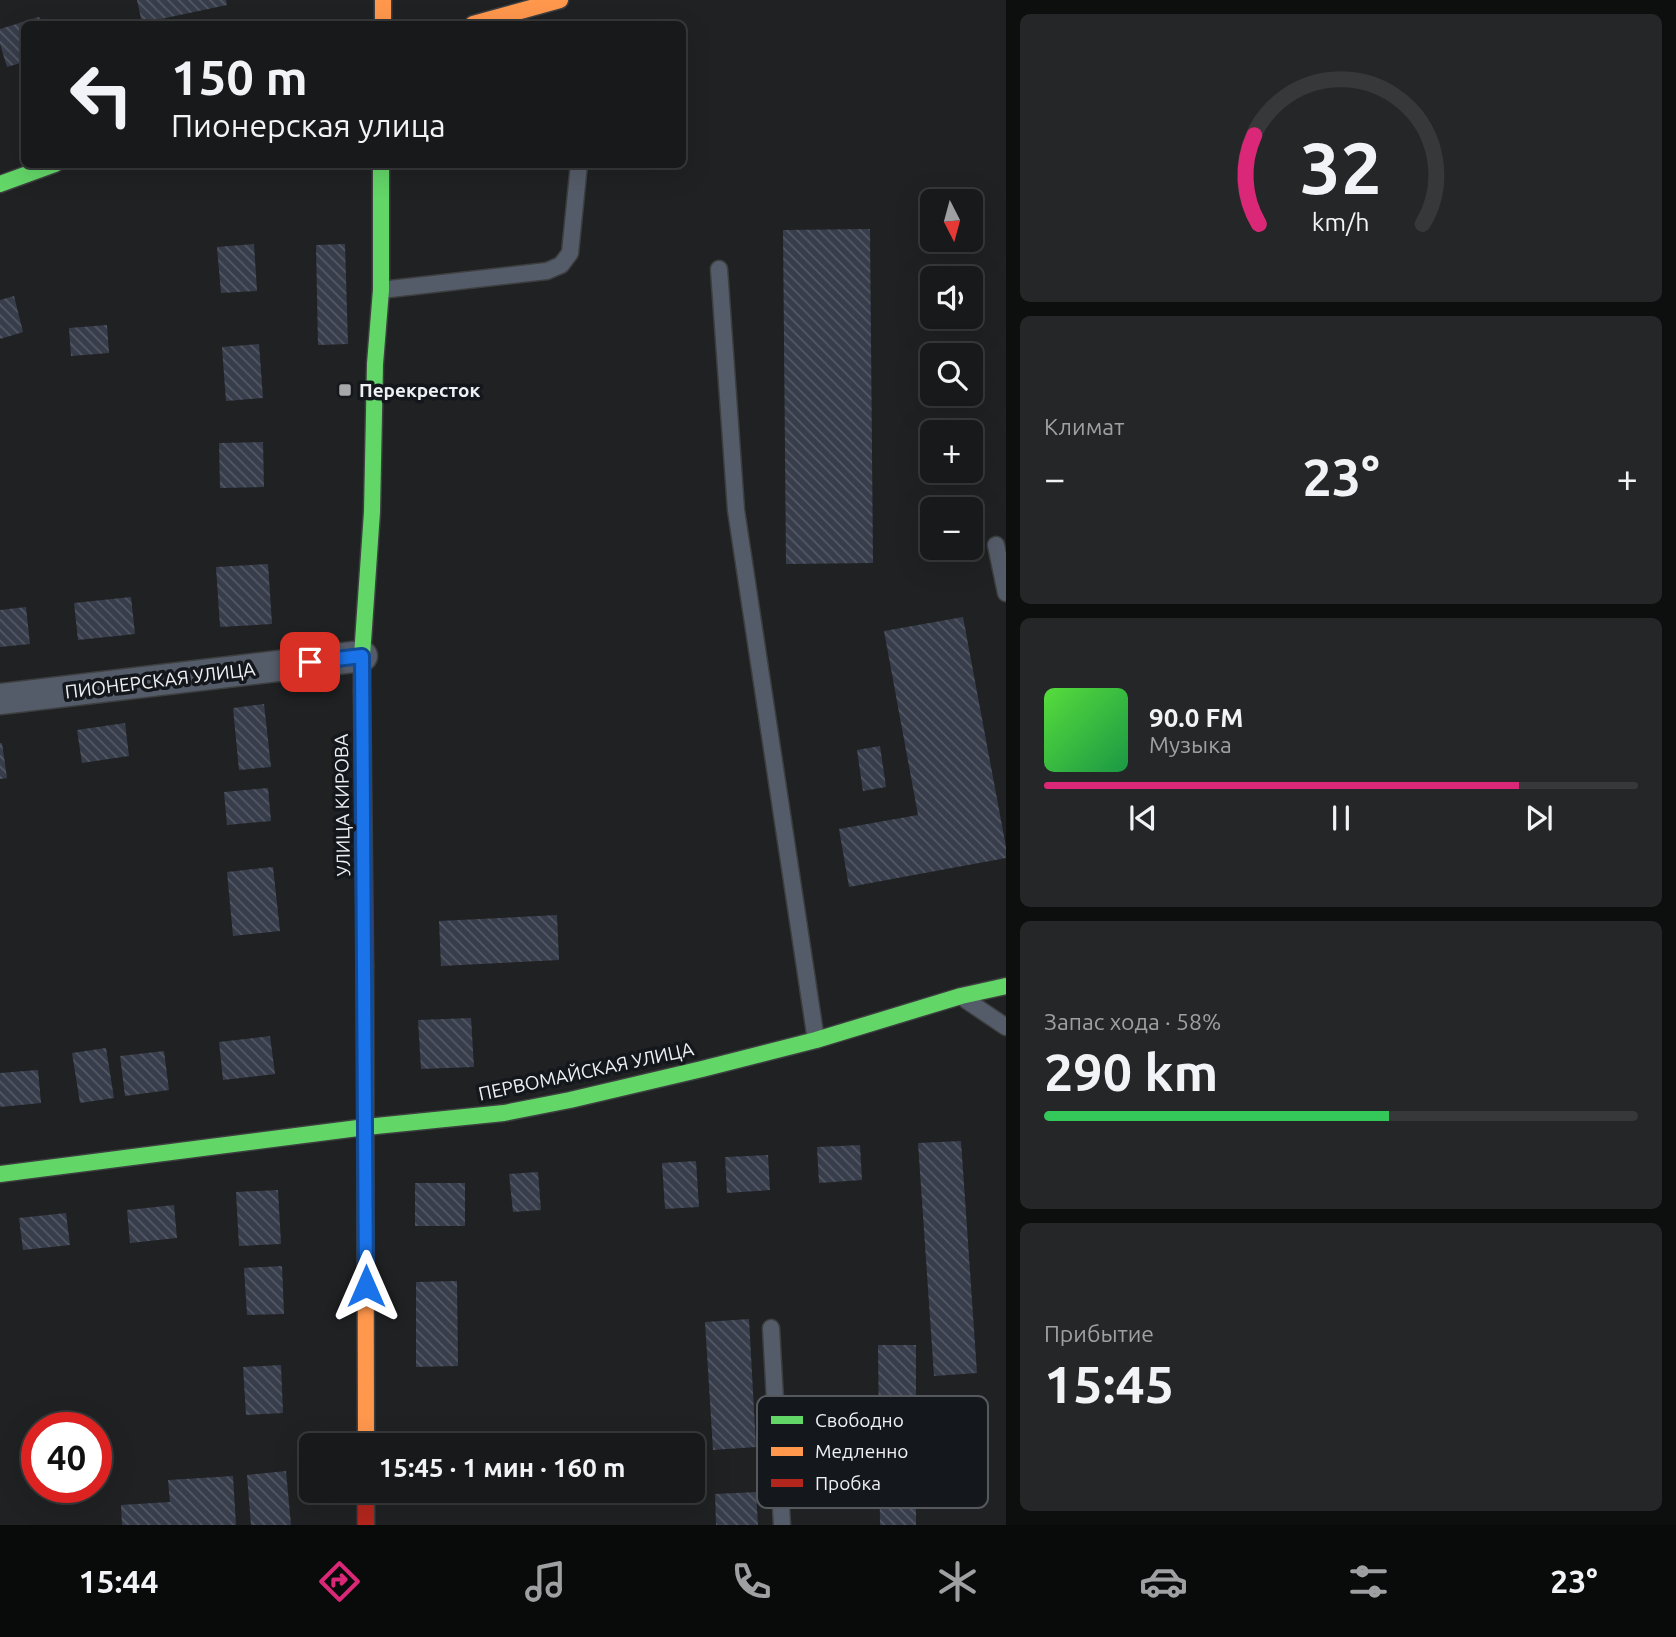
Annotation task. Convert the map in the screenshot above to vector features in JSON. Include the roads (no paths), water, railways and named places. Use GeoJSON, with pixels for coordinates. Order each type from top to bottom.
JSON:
{"type":"FeatureCollection","features":[{"type":"Feature","properties":{"kind":"street"},"geometry":{"type":"LineString","coordinates":[[383,0],[383,21]]}},
{"type":"Feature","properties":{"kind":"street"},"geometry":{"type":"LineString","coordinates":[[502,20],[561,0]]}},
{"type":"Feature","properties":{"kind":"street"},"geometry":{"type":"LineString","coordinates":[[0,184],[44,168]]}},
{"type":"Feature","properties":{"kind":"street","name":"УЛИЦА КИРОВА"},"geometry":{"type":"LineString","coordinates":[[366,1433],[362,656],[372,512],[375,364],[381,290],[381,168]]}},
{"type":"Feature","properties":{"kind":"street","name":"ПИОНЕРСКАЯ УЛИЦА"},"geometry":{"type":"LineString","coordinates":[[0,699],[362,656]]}},
{"type":"Feature","properties":{"kind":"street","name":"ПЕРВОМАЙСКАЯ УЛИЦА"},"geometry":{"type":"LineString","coordinates":[[0,1174],[366,1127],[504,1113],[570,1100],[816,1040],[961,996],[1006,986]]}},
{"type":"Feature","properties":{"kind":"street"},"geometry":{"type":"LineString","coordinates":[[366,1503],[366,1525]]}},
{"type":"Feature","properties":{"kind":"lane"},"geometry":{"type":"LineString","coordinates":[[381,290],[547,271],[561,265],[570,253],[579,168]]}},
{"type":"Feature","properties":{"kind":"lane"},"geometry":{"type":"LineString","coordinates":[[719,269],[736,510],[816,1040]]}},
{"type":"Feature","properties":{"kind":"lane"},"geometry":{"type":"LineString","coordinates":[[996,545],[1006,593]]}},
{"type":"Feature","properties":{"kind":"lane"},"geometry":{"type":"LineString","coordinates":[[961,996],[1006,1027]]}},
{"type":"Feature","properties":{"kind":"lane"},"geometry":{"type":"LineString","coordinates":[[771,1328],[775,1396]]}},
{"type":"Feature","properties":{"kind":"place","name":"Перекресток"},"geometry":{"type":"Point","coordinates":[345,390]}}]}
